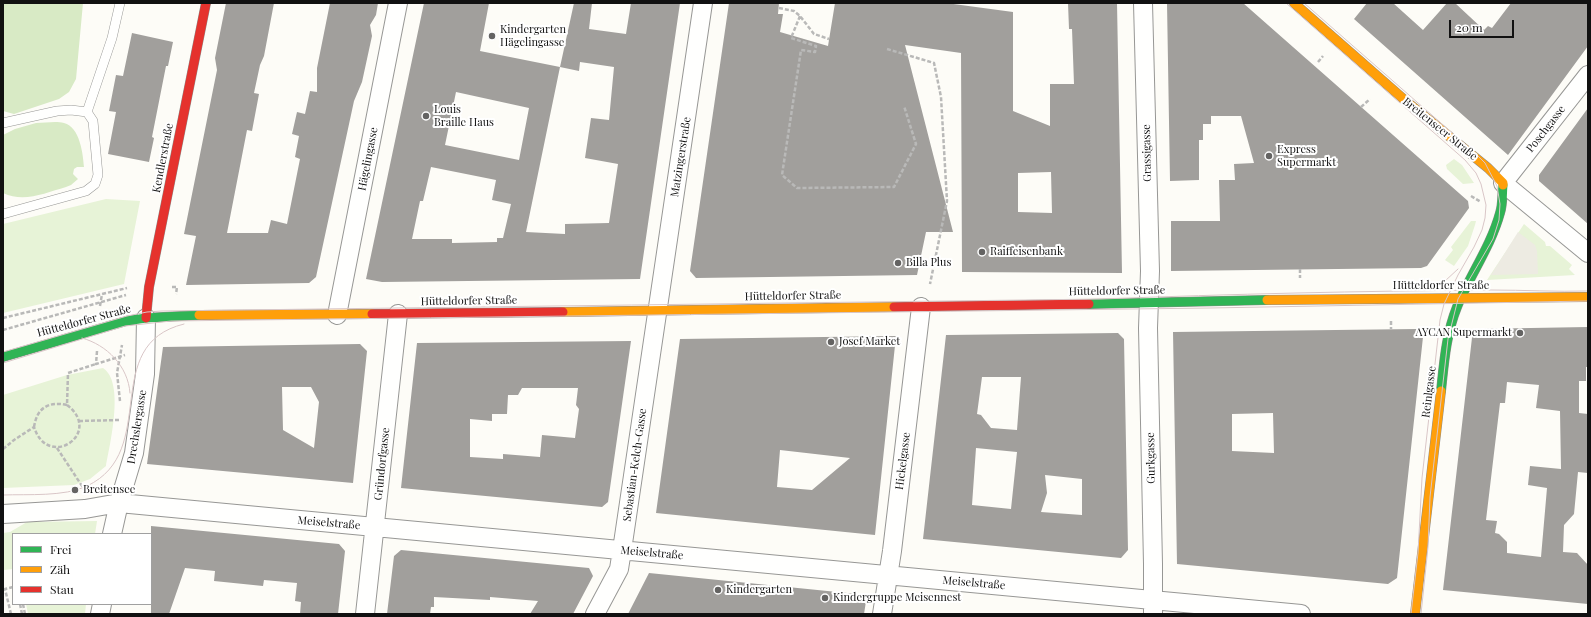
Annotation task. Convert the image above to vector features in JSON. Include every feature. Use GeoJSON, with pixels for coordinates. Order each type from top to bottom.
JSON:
{"type":"FeatureCollection","features":[{"type":"Feature","properties":{"kind":"main road","name":"Kendlerstraße"},"geometry":{"type":"LineString","coordinates":[[146,318],[150,286],[206,3]]}},
{"type":"Feature","properties":{"kind":"main road","name":"Breitenseer Straße"},"geometry":{"type":"LineString","coordinates":[[1294,3],[1407,102],[1488,168],[1503,183]]}},
{"type":"Feature","properties":{"kind":"main road","name":"Reinlgasse"},"geometry":{"type":"LineString","coordinates":[[1416,614],[1445,358],[1452,320],[1460,299],[1500,215],[1503,183]]}},
{"type":"Feature","properties":{"kind":"main road","name":"Hütteldorfer Straße"},"geometry":{"type":"LineString","coordinates":[[3,357],[126,321],[146,318],[198,315],[337,315],[921,307],[1365,298],[1460,299],[1588,297]]}},
{"type":"Feature","properties":{"kind":"street","name":"Hägelingasse"},"geometry":{"type":"LineString","coordinates":[[337,315],[398,3]]}},
{"type":"Feature","properties":{"kind":"street","name":"Matzingerstraße"},"geometry":{"type":"LineString","coordinates":[[657,310],[704,3]]}},
{"type":"Feature","properties":{"kind":"street","name":"Grassigasse"},"geometry":{"type":"LineString","coordinates":[[1143,3],[1150,271],[1148,302]]}},
{"type":"Feature","properties":{"kind":"street","name":"Poschgasse"},"geometry":{"type":"LineString","coordinates":[[1503,183],[1588,75]]}},
{"type":"Feature","properties":{"kind":"street","name":"Breitenseer Straße"},"geometry":{"type":"LineString","coordinates":[[1503,183],[1588,253]]}},
{"type":"Feature","properties":{"kind":"street","name":"Gurkgasse"},"geometry":{"type":"LineString","coordinates":[[1148,302],[1153,607]]}},
{"type":"Feature","properties":{"kind":"street","name":"Hickelgasse"},"geometry":{"type":"LineString","coordinates":[[882,614],[892,551],[921,307]]}},
{"type":"Feature","properties":{"kind":"street","name":"Sebastian-Kelch-Gasse"},"geometry":{"type":"LineString","coordinates":[[595,614],[619,569],[657,310]]}},
{"type":"Feature","properties":{"kind":"street","name":"Gründorfgasse"},"geometry":{"type":"LineString","coordinates":[[365,614],[376,527],[398,314]]}},
{"type":"Feature","properties":{"kind":"street","name":"Drechslergasse"},"geometry":{"type":"LineString","coordinates":[[112,533],[119,503],[134,453],[139,422],[145,374],[146,318]]}},
{"type":"Feature","properties":{"kind":"street","name":"Meiselstraße"},"geometry":{"type":"LineString","coordinates":[[3,514],[95,508],[119,503],[1126,597],[1153,607],[1301,614]]}},
{"type":"Feature","properties":{"kind":"lane"},"geometry":{"type":"LineString","coordinates":[[87,112],[112,38],[120,3]]}},
{"type":"Feature","properties":{"kind":"lane"},"geometry":{"type":"LineString","coordinates":[[3,123],[57,111],[72,110],[87,112],[93,121],[98,175],[95,184],[86,191],[3,214]]}},
{"type":"Feature","properties":{"kind":"path"},"geometry":{"type":"LineString","coordinates":[[779,8],[794,11],[800,16],[814,34],[829,39]]}},
{"type":"Feature","properties":{"kind":"path"},"geometry":{"type":"LineString","coordinates":[[800,16],[791,38],[816,46],[815,52],[801,50],[782,175],[797,188],[894,187],[916,144],[904,106]]}},
{"type":"Feature","properties":{"kind":"path"},"geometry":{"type":"LineString","coordinates":[[887,49],[934,63],[941,97],[947,201],[932,280],[921,307]]}},
{"type":"Feature","properties":{"kind":"path"},"geometry":{"type":"LineString","coordinates":[[3,318],[102,294]]}},
{"type":"Feature","properties":{"kind":"path"},"geometry":{"type":"LineString","coordinates":[[3,330],[131,294]]}},
{"type":"Feature","properties":{"kind":"path"},"geometry":{"type":"LineString","coordinates":[[67,405],[68,373],[96,364]]}},
{"type":"Feature","properties":{"kind":"path"},"geometry":{"type":"LineString","coordinates":[[56,402],[67,405],[74,410],[80,421],[79,432],[72,443],[57,448],[44,444],[37,437],[34,427],[36,417],[44,406],[56,402]]}},
{"type":"Feature","properties":{"kind":"path"},"geometry":{"type":"LineString","coordinates":[[80,421],[117,420],[139,422]]}},
{"type":"Feature","properties":{"kind":"path"},"geometry":{"type":"LineString","coordinates":[[3,449],[34,427]]}},
{"type":"Feature","properties":{"kind":"path"},"geometry":{"type":"LineString","coordinates":[[57,448],[95,508]]}},
{"type":"Feature","properties":{"kind":"path"},"geometry":{"type":"LineString","coordinates":[[11,614],[5,589],[12,587]]}},
{"type":"Feature","properties":{"kind":"green space"},"geometry":{"type":"Polygon","coordinates":[[[3,3],[83,3],[76,79],[69,92],[59,99],[14,114],[3,111],[3,3]]]}},
{"type":"Feature","properties":{"kind":"green space"},"geometry":{"type":"Polygon","coordinates":[[[36,123],[64,123],[74,130],[80,142],[84,167],[77,167],[74,169],[73,174],[78,179],[66,187],[27,197],[11,196],[3,193],[3,135],[15,129],[36,123]]]}},
{"type":"Feature","properties":{"kind":"green space"},"geometry":{"type":"Polygon","coordinates":[[[1454,159],[1462,165],[1474,183],[1463,184],[1447,169],[1446,165],[1454,159]]]}},
{"type":"Feature","properties":{"kind":"green space"},"geometry":{"type":"Polygon","coordinates":[[[106,199],[140,201],[124,284],[3,313],[3,224],[106,199]]]}},
{"type":"Feature","properties":{"kind":"green space"},"geometry":{"type":"Polygon","coordinates":[[[1471,221],[1476,221],[1468,246],[1454,266],[1445,260],[1453,250],[1451,247],[1471,221]]]}},
{"type":"Feature","properties":{"kind":"green space"},"geometry":{"type":"Polygon","coordinates":[[[1524,224],[1545,242],[1546,246],[1550,246],[1572,265],[1569,269],[1575,275],[1487,280],[1524,224]]]}},
{"type":"Feature","properties":{"kind":"green space"},"geometry":{"type":"Polygon","coordinates":[[[103,368],[110,375],[115,399],[113,429],[106,466],[90,479],[74,485],[3,488],[3,395],[67,375],[103,368]]]}},
{"type":"Feature","properties":{"kind":"green space"},"geometry":{"type":"Polygon","coordinates":[[[97,521],[95,533],[12,533],[12,569],[4,570],[3,533],[10,532],[27,522],[97,521]]]}},
{"type":"Feature","properties":{"kind":"green space"},"geometry":{"type":"Polygon","coordinates":[[[26,605],[86,605],[85,614],[28,614],[26,605]]]}},
{"type":"Feature","properties":{"kind":"shaded area"},"geometry":{"type":"Polygon","coordinates":[[[1518,232],[1535,245],[1537,251],[1538,274],[1491,275],[1518,232]]]}},
{"type":"Feature","properties":{"kind":"building"},"geometry":{"type":"Polygon","coordinates":[[[226,3],[274,3],[264,56],[260,65],[254,93],[259,94],[252,131],[247,130],[227,233],[268,233],[271,220],[287,224],[300,159],[295,157],[299,136],[292,134],[297,112],[305,114],[310,91],[317,92],[317,68],[330,3],[378,3],[376,15],[370,25],[372,36],[362,82],[354,101],[316,277],[309,283],[186,285],[196,236],[184,234],[217,70],[215,58],[226,3]]]}},
{"type":"Feature","properties":{"kind":"building"},"geometry":{"type":"Polygon","coordinates":[[[424,3],[489,3],[480,51],[560,67],[574,3],[592,3],[589,29],[626,34],[631,3],[680,3],[640,279],[382,282],[366,279],[424,3]],[[580,62],[579,71],[560,67],[526,232],[565,234],[565,224],[609,223],[618,164],[585,158],[591,118],[609,120],[614,67],[580,62]],[[456,92],[445,145],[519,160],[529,108],[456,92]],[[431,167],[423,201],[420,201],[412,239],[452,239],[452,243],[497,242],[497,238],[503,238],[511,204],[492,200],[496,180],[431,167]]]}},
{"type":"Feature","properties":{"kind":"building"},"geometry":{"type":"Polygon","coordinates":[[[729,3],[779,3],[778,14],[783,14],[780,32],[828,46],[835,3],[946,3],[1013,12],[1013,111],[1050,126],[1050,84],[1074,84],[1072,29],[1069,29],[1068,3],[1117,3],[1122,273],[962,272],[961,53],[905,45],[953,232],[926,232],[917,275],[696,278],[690,271],[729,3]],[[1051,172],[1018,173],[1018,212],[1052,213],[1051,172]]]}},
{"type":"Feature","properties":{"kind":"building"},"geometry":{"type":"Polygon","coordinates":[[[1167,3],[1243,3],[1468,201],[1469,208],[1427,266],[1421,268],[1171,271],[1171,221],[1220,221],[1219,180],[1235,180],[1234,164],[1254,163],[1241,116],[1211,116],[1211,124],[1203,124],[1203,140],[1199,140],[1199,180],[1170,181],[1167,3]]]}},
{"type":"Feature","properties":{"kind":"building"},"geometry":{"type":"Polygon","coordinates":[[[1367,3],[1393,3],[1423,30],[1447,3],[1455,3],[1484,30],[1488,26],[1492,28],[1511,3],[1588,3],[1588,46],[1508,155],[1354,19],[1367,3]]]}},
{"type":"Feature","properties":{"kind":"building"},"geometry":{"type":"Polygon","coordinates":[[[132,33],[173,42],[168,66],[166,66],[152,137],[154,138],[149,162],[108,154],[116,112],[109,111],[116,75],[123,76],[132,33]]]}},
{"type":"Feature","properties":{"kind":"building"},"geometry":{"type":"Polygon","coordinates":[[[1588,108],[1588,224],[1539,181],[1539,175],[1588,108]]]}},
{"type":"Feature","properties":{"kind":"building"},"geometry":{"type":"Polygon","coordinates":[[[1588,327],[1588,367],[1586,367],[1586,381],[1579,381],[1579,413],[1588,414],[1588,473],[1578,472],[1574,514],[1564,525],[1563,552],[1577,553],[1588,565],[1588,604],[1443,590],[1473,329],[1588,327]],[[1507,382],[1505,403],[1500,403],[1486,520],[1497,521],[1495,533],[1499,534],[1507,542],[1507,553],[1541,557],[1547,488],[1528,485],[1530,466],[1561,469],[1560,411],[1536,408],[1539,385],[1507,382]]]}},
{"type":"Feature","properties":{"kind":"building"},"geometry":{"type":"Polygon","coordinates":[[[1417,329],[1423,337],[1397,578],[1388,584],[1177,564],[1173,332],[1417,329]],[[1273,413],[1232,414],[1232,451],[1274,453],[1273,413]]]}},
{"type":"Feature","properties":{"kind":"building"},"geometry":{"type":"Polygon","coordinates":[[[1118,333],[1124,339],[1128,550],[1121,558],[923,539],[946,335],[1118,333]],[[982,377],[977,414],[981,415],[991,428],[1017,430],[1021,377],[982,377]],[[976,448],[972,505],[1011,509],[1017,452],[976,448]],[[1045,475],[1047,493],[1041,512],[1082,515],[1082,479],[1045,475]]]}},
{"type":"Feature","properties":{"kind":"building"},"geometry":{"type":"Polygon","coordinates":[[[896,336],[875,535],[656,513],[680,339],[896,336]],[[780,450],[777,487],[812,490],[850,458],[780,450]]]}},
{"type":"Feature","properties":{"kind":"building"},"geometry":{"type":"Polygon","coordinates":[[[631,341],[608,502],[602,507],[401,488],[417,343],[631,341]],[[522,388],[518,395],[508,395],[507,414],[492,414],[492,421],[470,419],[470,457],[503,459],[503,454],[540,457],[542,435],[575,438],[579,409],[576,405],[578,388],[522,388]]]}},
{"type":"Feature","properties":{"kind":"building"},"geometry":{"type":"Polygon","coordinates":[[[360,344],[367,351],[353,483],[147,464],[163,347],[360,344]],[[282,387],[283,430],[314,448],[319,402],[311,387],[282,387]]]}},
{"type":"Feature","properties":{"kind":"building"},"geometry":{"type":"Polygon","coordinates":[[[151,526],[339,544],[345,551],[338,614],[300,614],[301,602],[295,601],[297,583],[264,580],[263,586],[214,581],[215,571],[185,568],[169,614],[151,614],[151,526]]]}},
{"type":"Feature","properties":{"kind":"building"},"geometry":{"type":"Polygon","coordinates":[[[401,550],[589,568],[593,576],[573,614],[530,614],[538,601],[490,597],[490,600],[434,597],[434,607],[431,607],[430,614],[387,614],[394,556],[401,550]]]}},
{"type":"Feature","properties":{"kind":"building"},"geometry":{"type":"Polygon","coordinates":[[[649,573],[867,595],[864,614],[628,614],[649,573]]]}},
{"type":"Feature","properties":{"kind":"tram line"},"geometry":{"type":"LineString","coordinates":[[1286,3],[1465,160],[1476,173],[1481,184],[1486,205],[1482,230],[1444,304],[1440,320],[1422,478],[1418,553],[1411,614]]}},
{"type":"Feature","properties":{"kind":"tram line"},"geometry":{"type":"LineString","coordinates":[[1304,3],[1474,152],[1485,163],[1497,186],[1500,204],[1499,220],[1493,239],[1458,299],[1448,339],[1430,497],[1428,547],[1421,614]]}},
{"type":"Feature","properties":{"kind":"tram line"},"geometry":{"type":"LineString","coordinates":[[1426,288],[1445,281],[1458,269]]}},
{"type":"Feature","properties":{"kind":"tram line"},"geometry":{"type":"LineString","coordinates":[[3,352],[127,316],[162,311],[1101,299],[1394,291],[1588,291]]}},
{"type":"Feature","properties":{"kind":"tram line"},"geometry":{"type":"LineString","coordinates":[[3,363],[125,326],[171,321],[1210,308],[1588,301]]}},
{"type":"Feature","properties":{"kind":"tram line"},"geometry":{"type":"LineString","coordinates":[[3,495],[46,494],[78,490],[87,486],[109,470],[121,449],[128,425],[135,375],[143,353],[158,336],[184,324]]}},
{"type":"Feature","properties":{"kind":"tram line"},"geometry":{"type":"LineString","coordinates":[[82,338],[100,346],[115,358],[125,374],[130,393]]}},
{"type":"Feature","properties":{"kind":"traffic: fast"},"geometry":{"type":"LineString","coordinates":[[1441,391],[1446,349],[1453,317],[1496,225],[1502,206],[1503,185]]}},
{"type":"Feature","properties":{"kind":"traffic: fast"},"geometry":{"type":"LineString","coordinates":[[1089,304],[1267,300]]}},
{"type":"Feature","properties":{"kind":"traffic: fast"},"geometry":{"type":"LineString","coordinates":[[3,357],[126,321],[146,318],[199,315]]}},
{"type":"Feature","properties":{"kind":"traffic: slow"},"geometry":{"type":"LineString","coordinates":[[1294,3],[1407,102],[1488,168],[1503,183],[1503,185]]}},
{"type":"Feature","properties":{"kind":"traffic: slow"},"geometry":{"type":"LineString","coordinates":[[1267,300],[1588,297]]}},
{"type":"Feature","properties":{"kind":"traffic: slow"},"geometry":{"type":"LineString","coordinates":[[563,312],[894,307]]}},
{"type":"Feature","properties":{"kind":"traffic: slow"},"geometry":{"type":"LineString","coordinates":[[199,315],[372,314]]}},
{"type":"Feature","properties":{"kind":"traffic: slow"},"geometry":{"type":"LineString","coordinates":[[1415,614],[1441,391]]}},
{"type":"Feature","properties":{"kind":"traffic: jam"},"geometry":{"type":"LineString","coordinates":[[146,318],[149,287],[206,3]]}},
{"type":"Feature","properties":{"kind":"traffic: jam"},"geometry":{"type":"LineString","coordinates":[[894,307],[1089,304]]}},
{"type":"Feature","properties":{"kind":"traffic: jam"},"geometry":{"type":"LineString","coordinates":[[372,314],[563,312]]}},
{"type":"Feature","properties":{"kind":"place","name":"Kindergarten Hägelingasse"},"geometry":{"type":"Point","coordinates":[492,36]}},
{"type":"Feature","properties":{"kind":"place","name":"Louis Braille Haus"},"geometry":{"type":"Point","coordinates":[426,116]}},
{"type":"Feature","properties":{"kind":"place","name":"Express Supermarkt"},"geometry":{"type":"Point","coordinates":[1269,156]}},
{"type":"Feature","properties":{"kind":"place","name":"Raiffeisenbank"},"geometry":{"type":"Point","coordinates":[982,252]}},
{"type":"Feature","properties":{"kind":"place","name":"Billa Plus"},"geometry":{"type":"Point","coordinates":[898,263]}},
{"type":"Feature","properties":{"kind":"place","name":"AYCAN Supermarkt"},"geometry":{"type":"Point","coordinates":[1520,333]}},
{"type":"Feature","properties":{"kind":"place","name":"Josef Market"},"geometry":{"type":"Point","coordinates":[831,342]}},
{"type":"Feature","properties":{"kind":"place","name":"Breitensee"},"geometry":{"type":"Point","coordinates":[75,490]}},
{"type":"Feature","properties":{"kind":"place","name":"Kindergarten"},"geometry":{"type":"Point","coordinates":[718,590]}},
{"type":"Feature","properties":{"kind":"place","name":"Kindergruppe Meisennest"},"geometry":{"type":"Point","coordinates":[825,598]}}]}
